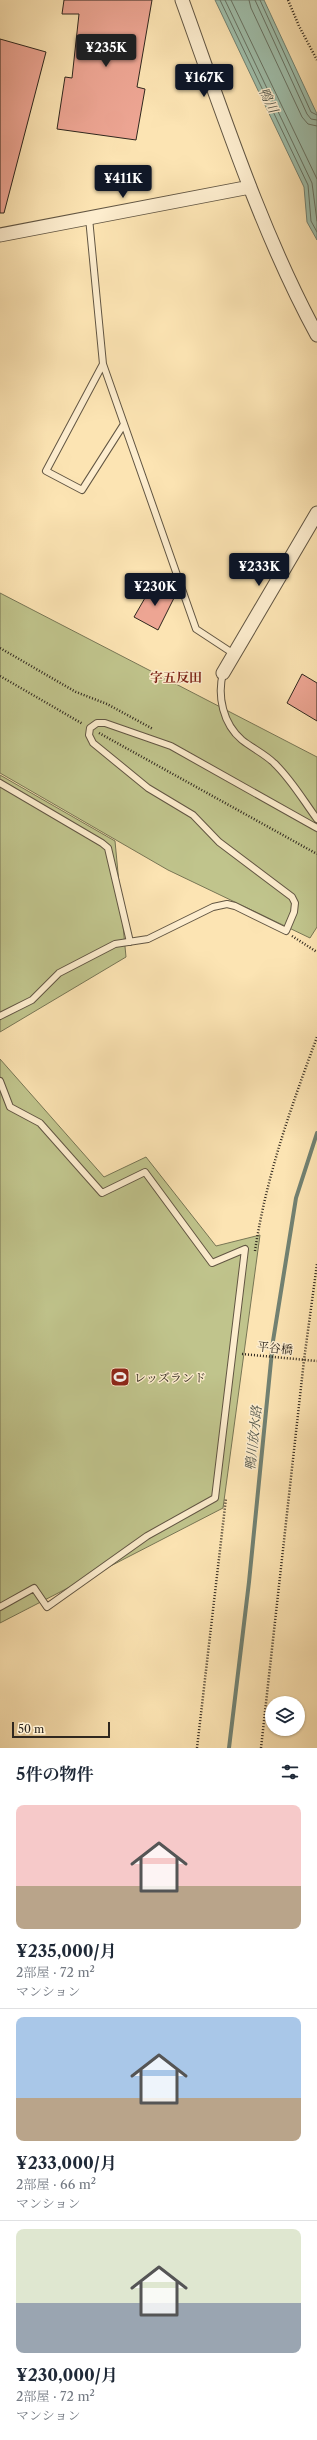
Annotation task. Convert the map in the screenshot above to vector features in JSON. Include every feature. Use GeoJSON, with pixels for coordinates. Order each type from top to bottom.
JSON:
{"type":"FeatureCollection","features":[{"type":"Feature","properties":{"kind":"street"},"geometry":{"type":"LineString","coordinates":[[182,0],[250,187],[305,313],[317,335]]}},
{"type":"Feature","properties":{"kind":"street"},"geometry":{"type":"LineString","coordinates":[[0,235],[250,187]]}},
{"type":"Feature","properties":{"kind":"street"},"geometry":{"type":"LineString","coordinates":[[223,673],[317,513]]}},
{"type":"Feature","properties":{"kind":"lane"},"geometry":{"type":"LineString","coordinates":[[89,218],[103,364],[196,629],[234,654]]}},
{"type":"Feature","properties":{"kind":"lane"},"geometry":{"type":"LineString","coordinates":[[103,364],[46,471],[82,490],[124,424]]}},
{"type":"Feature","properties":{"kind":"lane"},"geometry":{"type":"LineString","coordinates":[[223,673],[220,697],[230,725],[242,740],[273,761],[283,772],[317,819]]}},
{"type":"Feature","properties":{"kind":"lane"},"geometry":{"type":"LineString","coordinates":[[0,1016],[32,1000],[59,972],[114,944],[148,938],[213,907],[227,904],[286,931],[294,912],[295,903],[292,897],[219,842],[193,815],[148,788],[119,766],[93,743],[89,735],[90,728],[97,723],[105,723],[171,746],[317,828]]}},
{"type":"Feature","properties":{"kind":"lane"},"geometry":{"type":"LineString","coordinates":[[0,783],[108,848],[130,942]]}},
{"type":"Feature","properties":{"kind":"lane"},"geometry":{"type":"LineString","coordinates":[[0,1081],[10,1107],[40,1124],[102,1193],[145,1172],[212,1263],[244,1249],[215,1498],[147,1536],[47,1607],[34,1588],[0,1606]]}},
{"type":"Feature","properties":{"kind":"path"},"geometry":{"type":"LineString","coordinates":[[288,0],[298,26],[317,60]]}},
{"type":"Feature","properties":{"kind":"path"},"geometry":{"type":"LineString","coordinates":[[0,648],[76,692],[107,704],[158,731],[171,746]]}},
{"type":"Feature","properties":{"kind":"path"},"geometry":{"type":"LineString","coordinates":[[0,676],[90,728],[317,854]]}},
{"type":"Feature","properties":{"kind":"path"},"geometry":{"type":"LineString","coordinates":[[286,931],[317,952]]}},
{"type":"Feature","properties":{"kind":"path"},"geometry":{"type":"LineString","coordinates":[[255,1252],[265,1199],[281,1139],[317,1037]]}},
{"type":"Feature","properties":{"kind":"path"},"geometry":{"type":"LineString","coordinates":[[261,1748],[303,1360],[317,1264]]}},
{"type":"Feature","properties":{"kind":"path"},"geometry":{"type":"LineString","coordinates":[[241,1362],[243,1346]]}},
{"type":"Feature","properties":{"kind":"path","name":"平谷橋"},"geometry":{"type":"LineString","coordinates":[[242,1354],[317,1361]]}},
{"type":"Feature","properties":{"kind":"path"},"geometry":{"type":"LineString","coordinates":[[197,1748],[226,1496]]}},
{"type":"Feature","properties":{"kind":"green space"},"geometry":{"type":"Polygon","coordinates":[[[0,593],[317,757],[317,927],[310,938],[168,870],[0,773],[0,593]]]}},
{"type":"Feature","properties":{"kind":"green space"},"geometry":{"type":"Polygon","coordinates":[[[0,775],[115,841],[126,957],[0,1032],[0,775]]]}},
{"type":"Feature","properties":{"kind":"green space","name":"レッズランド"},"geometry":{"type":"Polygon","coordinates":[[[0,1059],[104,1177],[146,1157],[216,1246],[260,1235],[223,1508],[0,1623],[0,1059]]]}},
{"type":"Feature","properties":{"kind":"water","name":"鴨川"},"geometry":{"type":"Polygon","coordinates":[[[215,0],[264,0],[317,114],[317,240],[307,222],[304,187],[215,0]]]}},
{"type":"Feature","properties":{"kind":"building"},"geometry":{"type":"Polygon","coordinates":[[[64,0],[152,0],[137,87],[145,89],[136,140],[57,129],[65,77],[72,78],[79,14],[62,14],[64,0]]]}},
{"type":"Feature","properties":{"kind":"building"},"geometry":{"type":"Polygon","coordinates":[[[0,39],[46,52],[4,213],[0,213],[0,39]]]}},
{"type":"Feature","properties":{"kind":"building"},"geometry":{"type":"Polygon","coordinates":[[[153,584],[175,596],[158,630],[134,617],[153,584]]]}},
{"type":"Feature","properties":{"kind":"building"},"geometry":{"type":"Polygon","coordinates":[[[302,674],[317,683],[317,721],[287,703],[302,674]]]}},
{"type":"Feature","properties":{"kind":"waterway","name":"鴨川放水路"},"geometry":{"type":"LineString","coordinates":[[229,1748],[249,1582],[273,1341],[296,1198],[317,1133]]}},
{"type":"Feature","properties":{"kind":"place","name":"レッズランド"},"geometry":{"type":"Point","coordinates":[120,1377]}},
{"type":"Feature","properties":{"kind":"district","name":"字五反田"},"geometry":{"type":"Point","coordinates":[176,677]}}]}
